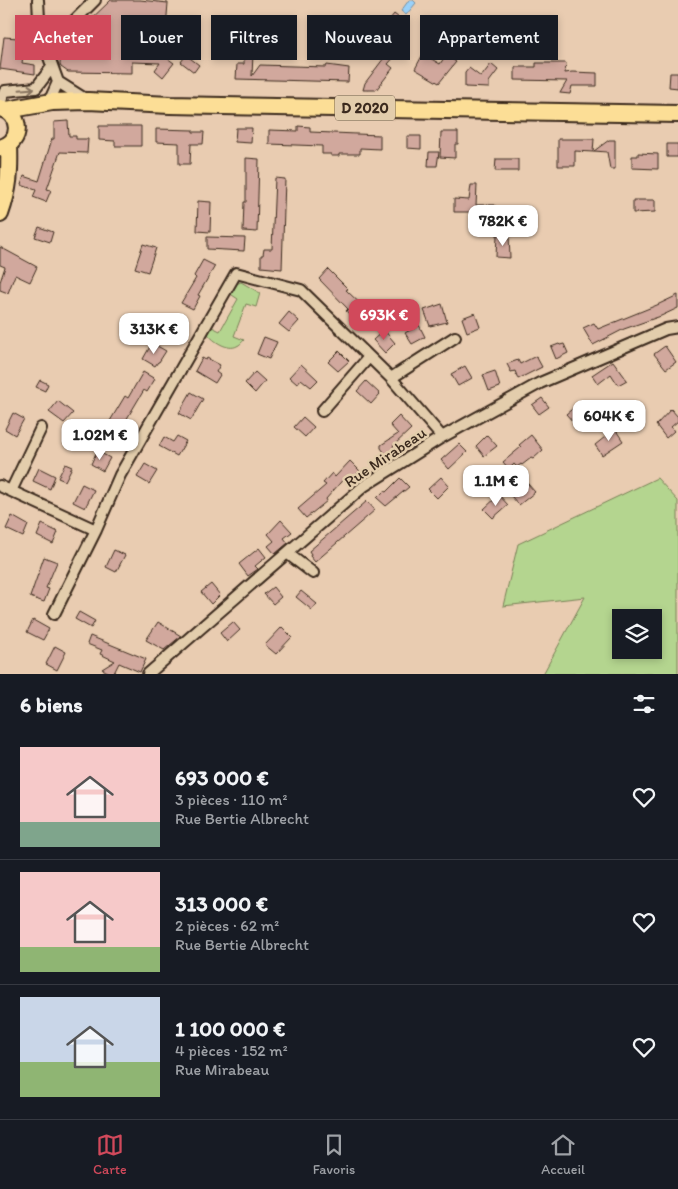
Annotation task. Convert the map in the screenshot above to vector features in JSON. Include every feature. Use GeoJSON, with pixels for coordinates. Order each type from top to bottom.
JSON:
{"type":"FeatureCollection","features":[{"type":"Feature","properties":{"kind":"main road","name":"D 2020"},"geometry":{"type":"LineString","coordinates":[[2,107],[51,102],[88,101],[170,105],[678,114]]}},
{"type":"Feature","properties":{"kind":"main road"},"geometry":{"type":"LineString","coordinates":[[17,128],[51,102]]}},
{"type":"Feature","properties":{"kind":"main road"},"geometry":{"type":"LineString","coordinates":[[0,214],[8,190],[9,179],[4,146],[16,134],[17,128],[14,118],[2,107]]}},
{"type":"Feature","properties":{"kind":"main road"},"geometry":{"type":"LineString","coordinates":[[0,162],[9,179]]}},
{"type":"Feature","properties":{"kind":"street"},"geometry":{"type":"LineString","coordinates":[[38,0],[39,15]]}},
{"type":"Feature","properties":{"kind":"street"},"geometry":{"type":"LineString","coordinates":[[80,15],[95,0]]}},
{"type":"Feature","properties":{"kind":"street"},"geometry":{"type":"LineString","coordinates":[[50,60],[58,82],[88,101]]}},
{"type":"Feature","properties":{"kind":"street"},"geometry":{"type":"LineString","coordinates":[[2,107],[6,90],[36,88],[52,67]]}},
{"type":"Feature","properties":{"kind":"street"},"geometry":{"type":"LineString","coordinates":[[51,102],[58,82]]}},
{"type":"Feature","properties":{"kind":"street"},"geometry":{"type":"LineString","coordinates":[[54,614],[96,530],[120,475],[236,273],[301,290],[391,378],[442,438]]}},
{"type":"Feature","properties":{"kind":"street","name":"Rue Mirabeau"},"geometry":{"type":"LineString","coordinates":[[148,674],[364,486],[442,438],[540,383],[666,329],[678,327]]}},
{"type":"Feature","properties":{"kind":"street"},"geometry":{"type":"LineString","coordinates":[[391,378],[454,337]]}},
{"type":"Feature","properties":{"kind":"street"},"geometry":{"type":"LineString","coordinates":[[322,411],[369,357]]}},
{"type":"Feature","properties":{"kind":"street"},"geometry":{"type":"LineString","coordinates":[[11,491],[41,428]]}},
{"type":"Feature","properties":{"kind":"street"},"geometry":{"type":"LineString","coordinates":[[0,486],[96,530]]}},
{"type":"Feature","properties":{"kind":"street"},"geometry":{"type":"LineString","coordinates":[[287,553],[313,574]]}},
{"type":"Feature","properties":{"kind":"green space"},"geometry":{"type":"Polygon","coordinates":[[[241,282],[260,293],[256,307],[246,304],[234,336],[244,340],[238,346],[229,347],[213,340],[208,334],[210,326],[220,331],[238,299],[229,293],[236,284],[241,282]]]}},
{"type":"Feature","properties":{"kind":"green space"},"geometry":{"type":"Polygon","coordinates":[[[657,478],[678,501],[678,674],[543,674],[585,597],[503,606],[518,544],[657,478]]]}},
{"type":"Feature","properties":{"kind":"water"},"geometry":{"type":"Polygon","coordinates":[[[409,0],[413,0],[416,3],[406,15],[401,11],[409,0]]]}},
{"type":"Feature","properties":{"kind":"building"},"geometry":{"type":"Polygon","coordinates":[[[111,0],[140,0],[168,3],[167,15],[121,15],[121,60],[170,60],[174,63],[163,77],[155,70],[160,63],[132,62],[132,73],[68,72],[61,67],[60,60],[111,60],[111,15],[95,15],[111,0]]]}},
{"type":"Feature","properties":{"kind":"building"},"geometry":{"type":"Polygon","coordinates":[[[4,37],[15,38],[15,60],[22,60],[22,63],[35,65],[35,74],[0,69],[4,37]]]}},
{"type":"Feature","properties":{"kind":"building"},"geometry":{"type":"Polygon","coordinates":[[[182,60],[192,60],[199,65],[194,72],[181,62],[182,60]]]}},
{"type":"Feature","properties":{"kind":"building"},"geometry":{"type":"Polygon","coordinates":[[[244,60],[253,60],[252,76],[260,65],[326,67],[327,65],[349,68],[348,82],[236,79],[237,64],[244,64],[244,60]]]}},
{"type":"Feature","properties":{"kind":"building"},"geometry":{"type":"Polygon","coordinates":[[[382,60],[392,60],[388,64],[393,68],[376,90],[363,90],[365,83],[382,60]]]}},
{"type":"Feature","properties":{"kind":"building"},"geometry":{"type":"Polygon","coordinates":[[[420,60],[433,60],[440,64],[443,60],[453,60],[456,62],[439,83],[415,69],[420,60]]]}},
{"type":"Feature","properties":{"kind":"building"},"geometry":{"type":"Polygon","coordinates":[[[536,63],[566,63],[565,73],[597,73],[597,86],[572,86],[570,94],[560,93],[567,81],[515,80],[515,67],[536,67],[536,63]]]}},
{"type":"Feature","properties":{"kind":"building"},"geometry":{"type":"Polygon","coordinates":[[[491,64],[498,70],[489,82],[489,88],[465,87],[465,73],[469,68],[481,77],[491,64]]]}},
{"type":"Feature","properties":{"kind":"building"},"geometry":{"type":"Polygon","coordinates":[[[670,73],[678,73],[678,88],[669,87],[670,73]]]}},
{"type":"Feature","properties":{"kind":"building"},"geometry":{"type":"Polygon","coordinates":[[[68,121],[69,136],[76,136],[76,139],[88,139],[87,153],[60,152],[47,189],[51,190],[46,202],[33,197],[36,190],[21,185],[24,176],[39,181],[52,139],[54,139],[54,122],[68,121]]]}},
{"type":"Feature","properties":{"kind":"building"},"geometry":{"type":"Polygon","coordinates":[[[99,126],[141,126],[141,146],[115,146],[115,141],[99,140],[99,126]]]}},
{"type":"Feature","properties":{"kind":"building"},"geometry":{"type":"Polygon","coordinates":[[[298,126],[310,127],[310,132],[380,135],[380,149],[360,148],[360,154],[331,156],[331,154],[322,154],[322,146],[269,144],[269,130],[298,131],[298,126]]]}},
{"type":"Feature","properties":{"kind":"building"},"geometry":{"type":"Polygon","coordinates":[[[236,128],[252,128],[251,143],[235,142],[236,128]]]}},
{"type":"Feature","properties":{"kind":"building"},"geometry":{"type":"Polygon","coordinates":[[[156,129],[204,132],[203,144],[191,144],[190,164],[179,164],[179,143],[156,142],[156,129]]]}},
{"type":"Feature","properties":{"kind":"building"},"geometry":{"type":"Polygon","coordinates":[[[441,132],[458,132],[458,144],[455,144],[455,158],[440,157],[441,132]]]}},
{"type":"Feature","properties":{"kind":"building"},"geometry":{"type":"Polygon","coordinates":[[[407,136],[421,136],[421,149],[407,148],[407,136]]]}},
{"type":"Feature","properties":{"kind":"building"},"geometry":{"type":"Polygon","coordinates":[[[558,139],[594,139],[593,152],[575,151],[575,166],[558,166],[558,139]]]}},
{"type":"Feature","properties":{"kind":"building"},"geometry":{"type":"Polygon","coordinates":[[[609,140],[615,140],[615,169],[610,169],[607,152],[594,151],[609,140]]]}},
{"type":"Feature","properties":{"kind":"building"},"geometry":{"type":"Polygon","coordinates":[[[667,144],[678,144],[678,157],[667,157],[667,144]]]}},
{"type":"Feature","properties":{"kind":"building"},"geometry":{"type":"Polygon","coordinates":[[[429,152],[439,152],[437,166],[428,166],[429,152]]]}},
{"type":"Feature","properties":{"kind":"building"},"geometry":{"type":"Polygon","coordinates":[[[638,153],[658,154],[658,169],[632,168],[632,156],[638,156],[638,153]]]}},
{"type":"Feature","properties":{"kind":"building"},"geometry":{"type":"Polygon","coordinates":[[[246,158],[259,159],[257,232],[243,231],[244,202],[246,202],[246,158]]]}},
{"type":"Feature","properties":{"kind":"building"},"geometry":{"type":"Polygon","coordinates":[[[496,159],[518,159],[518,171],[495,171],[496,159]]]}},
{"type":"Feature","properties":{"kind":"building"},"geometry":{"type":"Polygon","coordinates":[[[275,178],[285,179],[282,269],[261,267],[261,255],[263,255],[264,249],[272,249],[275,178]]]}},
{"type":"Feature","properties":{"kind":"building"},"geometry":{"type":"Polygon","coordinates":[[[471,185],[477,185],[476,205],[495,205],[495,217],[476,212],[454,212],[454,199],[469,200],[471,185]]]}},
{"type":"Feature","properties":{"kind":"building"},"geometry":{"type":"Polygon","coordinates":[[[633,200],[655,200],[655,212],[633,213],[633,200]]]}},
{"type":"Feature","properties":{"kind":"building"},"geometry":{"type":"Polygon","coordinates":[[[198,201],[211,202],[210,232],[197,231],[198,201]]]}},
{"type":"Feature","properties":{"kind":"building"},"geometry":{"type":"Polygon","coordinates":[[[39,227],[53,232],[50,242],[35,237],[39,227]]]}},
{"type":"Feature","properties":{"kind":"building"},"geometry":{"type":"Polygon","coordinates":[[[497,235],[509,235],[510,258],[496,257],[497,235]]]}},
{"type":"Feature","properties":{"kind":"building"},"geometry":{"type":"Polygon","coordinates":[[[207,237],[245,238],[244,251],[207,249],[207,237]]]}},
{"type":"Feature","properties":{"kind":"building"},"geometry":{"type":"Polygon","coordinates":[[[143,244],[156,248],[148,272],[135,268],[143,244]]]}},
{"type":"Feature","properties":{"kind":"building"},"geometry":{"type":"Polygon","coordinates":[[[0,247],[37,267],[30,282],[15,275],[8,293],[0,290],[0,282],[5,267],[0,265],[0,247]]]}},
{"type":"Feature","properties":{"kind":"building"},"geometry":{"type":"Polygon","coordinates":[[[203,260],[215,266],[198,295],[200,296],[193,309],[181,303],[196,278],[194,276],[203,260]]]}},
{"type":"Feature","properties":{"kind":"building"},"geometry":{"type":"Polygon","coordinates":[[[328,269],[369,312],[359,322],[346,311],[348,309],[319,279],[328,269]]]}},
{"type":"Feature","properties":{"kind":"building"},"geometry":{"type":"Polygon","coordinates":[[[678,295],[678,308],[624,329],[593,345],[583,328],[594,323],[598,329],[678,295]]]}},
{"type":"Feature","properties":{"kind":"building"},"geometry":{"type":"Polygon","coordinates":[[[442,304],[447,322],[430,326],[424,310],[442,304]]]}},
{"type":"Feature","properties":{"kind":"building"},"geometry":{"type":"Polygon","coordinates":[[[289,312],[299,321],[289,332],[279,324],[289,312]]]}},
{"type":"Feature","properties":{"kind":"building"},"geometry":{"type":"Polygon","coordinates":[[[475,313],[480,327],[467,332],[462,318],[475,313]]]}},
{"type":"Feature","properties":{"kind":"building"},"geometry":{"type":"Polygon","coordinates":[[[173,317],[185,324],[177,337],[165,331],[173,317]]]}},
{"type":"Feature","properties":{"kind":"building"},"geometry":{"type":"Polygon","coordinates":[[[419,325],[425,337],[412,344],[405,333],[419,325]]]}},
{"type":"Feature","properties":{"kind":"building"},"geometry":{"type":"Polygon","coordinates":[[[384,330],[395,343],[385,353],[373,340],[384,330]]]}},
{"type":"Feature","properties":{"kind":"building"},"geometry":{"type":"Polygon","coordinates":[[[264,337],[277,342],[269,359],[257,354],[264,337]]]}},
{"type":"Feature","properties":{"kind":"building"},"geometry":{"type":"Polygon","coordinates":[[[152,343],[166,351],[155,366],[143,359],[152,343]]]}},
{"type":"Feature","properties":{"kind":"building"},"geometry":{"type":"Polygon","coordinates":[[[564,344],[568,353],[556,359],[551,347],[564,344]]]}},
{"type":"Feature","properties":{"kind":"building"},"geometry":{"type":"Polygon","coordinates":[[[665,346],[676,362],[666,369],[654,354],[665,346]]]}},
{"type":"Feature","properties":{"kind":"building"},"geometry":{"type":"Polygon","coordinates":[[[339,351],[349,361],[338,371],[328,362],[339,351]]]}},
{"type":"Feature","properties":{"kind":"building"},"geometry":{"type":"Polygon","coordinates":[[[536,356],[542,367],[518,379],[515,371],[511,372],[507,364],[518,360],[520,364],[536,356]]]}},
{"type":"Feature","properties":{"kind":"building"},"geometry":{"type":"Polygon","coordinates":[[[202,358],[206,360],[207,358],[220,365],[216,372],[220,375],[215,383],[195,371],[202,358]]]}},
{"type":"Feature","properties":{"kind":"building"},"geometry":{"type":"Polygon","coordinates":[[[613,361],[627,380],[618,385],[611,374],[598,384],[592,375],[613,361]]]}},
{"type":"Feature","properties":{"kind":"building"},"geometry":{"type":"Polygon","coordinates":[[[301,364],[318,380],[311,387],[301,379],[297,384],[289,377],[301,364]]]}},
{"type":"Feature","properties":{"kind":"building"},"geometry":{"type":"Polygon","coordinates":[[[465,366],[472,378],[458,386],[451,374],[465,366]]]}},
{"type":"Feature","properties":{"kind":"building"},"geometry":{"type":"Polygon","coordinates":[[[495,371],[500,387],[489,391],[483,375],[495,371]]]}},
{"type":"Feature","properties":{"kind":"building"},"geometry":{"type":"Polygon","coordinates":[[[143,372],[155,379],[147,392],[144,390],[113,442],[101,436],[125,396],[128,398],[143,372]]]}},
{"type":"Feature","properties":{"kind":"building"},"geometry":{"type":"Polygon","coordinates":[[[255,372],[265,381],[255,393],[245,383],[255,372]]]}},
{"type":"Feature","properties":{"kind":"building"},"geometry":{"type":"Polygon","coordinates":[[[40,380],[48,384],[45,391],[36,387],[40,380]]]}},
{"type":"Feature","properties":{"kind":"building"},"geometry":{"type":"Polygon","coordinates":[[[366,381],[380,394],[371,404],[357,391],[366,381]]]}},
{"type":"Feature","properties":{"kind":"building"},"geometry":{"type":"Polygon","coordinates":[[[191,392],[203,399],[191,420],[179,413],[191,392]]]}},
{"type":"Feature","properties":{"kind":"building"},"geometry":{"type":"Polygon","coordinates":[[[542,398],[549,407],[539,414],[532,405],[542,398]]]}},
{"type":"Feature","properties":{"kind":"building"},"geometry":{"type":"Polygon","coordinates":[[[585,400],[591,408],[574,423],[566,414],[585,400]]]}},
{"type":"Feature","properties":{"kind":"building"},"geometry":{"type":"Polygon","coordinates":[[[58,401],[73,413],[64,423],[49,412],[58,401]]]}},
{"type":"Feature","properties":{"kind":"building"},"geometry":{"type":"Polygon","coordinates":[[[671,409],[678,417],[678,421],[671,427],[674,431],[666,438],[656,425],[671,409]]]}},
{"type":"Feature","properties":{"kind":"building"},"geometry":{"type":"Polygon","coordinates":[[[13,413],[24,419],[15,435],[5,429],[13,413]]]}},
{"type":"Feature","properties":{"kind":"building"},"geometry":{"type":"Polygon","coordinates":[[[399,416],[411,429],[393,446],[396,451],[387,456],[381,445],[398,434],[390,425],[399,416]]]}},
{"type":"Feature","properties":{"kind":"building"},"geometry":{"type":"Polygon","coordinates":[[[303,417],[314,427],[305,437],[294,427],[303,417]]]}},
{"type":"Feature","properties":{"kind":"building"},"geometry":{"type":"Polygon","coordinates":[[[79,424],[88,429],[81,441],[72,436],[79,424]]]}},
{"type":"Feature","properties":{"kind":"building"},"geometry":{"type":"Polygon","coordinates":[[[615,429],[623,441],[602,455],[595,445],[615,429]]]}},
{"type":"Feature","properties":{"kind":"building"},"geometry":{"type":"Polygon","coordinates":[[[487,435],[497,446],[484,456],[476,446],[487,435]]]}},
{"type":"Feature","properties":{"kind":"building"},"geometry":{"type":"Polygon","coordinates":[[[531,435],[543,450],[533,459],[531,458],[517,467],[514,464],[509,469],[503,462],[521,447],[519,445],[531,435]]]}},
{"type":"Feature","properties":{"kind":"building"},"geometry":{"type":"Polygon","coordinates":[[[177,436],[186,441],[177,456],[159,446],[164,437],[173,442],[177,436]]]}},
{"type":"Feature","properties":{"kind":"building"},"geometry":{"type":"Polygon","coordinates":[[[459,444],[467,452],[449,469],[441,460],[459,444]]]}},
{"type":"Feature","properties":{"kind":"building"},"geometry":{"type":"Polygon","coordinates":[[[97,451],[110,458],[103,471],[91,464],[97,451]]]}},
{"type":"Feature","properties":{"kind":"building"},"geometry":{"type":"Polygon","coordinates":[[[350,461],[360,471],[351,480],[346,476],[326,499],[327,501],[306,518],[298,509],[326,485],[323,483],[332,473],[335,477],[350,461]]]}},
{"type":"Feature","properties":{"kind":"building"},"geometry":{"type":"Polygon","coordinates":[[[65,464],[72,467],[65,481],[58,478],[65,464]]]}},
{"type":"Feature","properties":{"kind":"building"},"geometry":{"type":"Polygon","coordinates":[[[145,464],[157,471],[149,484],[137,477],[145,464]]]}},
{"type":"Feature","properties":{"kind":"building"},"geometry":{"type":"Polygon","coordinates":[[[39,468],[55,476],[50,489],[33,481],[39,468]]]}},
{"type":"Feature","properties":{"kind":"building"},"geometry":{"type":"Polygon","coordinates":[[[441,477],[449,486],[437,498],[428,489],[441,477]]]}},
{"type":"Feature","properties":{"kind":"building"},"geometry":{"type":"Polygon","coordinates":[[[400,478],[409,487],[386,506],[377,498],[400,478]]]}},
{"type":"Feature","properties":{"kind":"building"},"geometry":{"type":"Polygon","coordinates":[[[527,483],[535,492],[519,505],[511,496],[527,483]]]}},
{"type":"Feature","properties":{"kind":"building"},"geometry":{"type":"Polygon","coordinates":[[[82,484],[94,490],[85,508],[73,502],[82,484]]]}},
{"type":"Feature","properties":{"kind":"building"},"geometry":{"type":"Polygon","coordinates":[[[499,495],[508,505],[493,518],[484,509],[499,495]]]}},
{"type":"Feature","properties":{"kind":"building"},"geometry":{"type":"Polygon","coordinates":[[[367,501],[375,510],[315,562],[310,556],[309,551],[367,501]]]}},
{"type":"Feature","properties":{"kind":"building"},"geometry":{"type":"Polygon","coordinates":[[[12,516],[28,525],[23,537],[6,529],[12,516]]]}},
{"type":"Feature","properties":{"kind":"building"},"geometry":{"type":"Polygon","coordinates":[[[281,520],[292,532],[284,538],[288,543],[275,554],[268,546],[274,541],[268,534],[281,520]]]}},
{"type":"Feature","properties":{"kind":"building"},"geometry":{"type":"Polygon","coordinates":[[[42,524],[58,532],[53,544],[37,536],[42,524]]]}},
{"type":"Feature","properties":{"kind":"building"},"geometry":{"type":"Polygon","coordinates":[[[259,548],[266,557],[255,566],[258,569],[248,576],[239,564],[259,548]]]}},
{"type":"Feature","properties":{"kind":"building"},"geometry":{"type":"Polygon","coordinates":[[[114,550],[125,555],[116,572],[106,567],[114,550]]]}},
{"type":"Feature","properties":{"kind":"building"},"geometry":{"type":"Polygon","coordinates":[[[44,557],[57,562],[46,588],[49,589],[44,602],[30,597],[44,557]]]}},
{"type":"Feature","properties":{"kind":"building"},"geometry":{"type":"Polygon","coordinates":[[[211,584],[220,595],[211,604],[201,592],[211,584]]]}},
{"type":"Feature","properties":{"kind":"building"},"geometry":{"type":"Polygon","coordinates":[[[273,587],[281,597],[273,604],[264,594],[273,587]]]}},
{"type":"Feature","properties":{"kind":"building"},"geometry":{"type":"Polygon","coordinates":[[[301,591],[317,604],[312,610],[296,597],[301,591]]]}},
{"type":"Feature","properties":{"kind":"building"},"geometry":{"type":"Polygon","coordinates":[[[79,612],[95,621],[91,628],[75,619],[79,612]]]}},
{"type":"Feature","properties":{"kind":"building"},"geometry":{"type":"Polygon","coordinates":[[[33,620],[49,629],[43,640],[27,632],[33,620]]]}},
{"type":"Feature","properties":{"kind":"building"},"geometry":{"type":"Polygon","coordinates":[[[158,622],[181,636],[164,650],[146,640],[158,622]]]}},
{"type":"Feature","properties":{"kind":"building"},"geometry":{"type":"Polygon","coordinates":[[[233,622],[240,630],[227,642],[220,633],[233,622]]]}},
{"type":"Feature","properties":{"kind":"building"},"geometry":{"type":"Polygon","coordinates":[[[282,627],[292,637],[276,654],[265,645],[282,627]]]}},
{"type":"Feature","properties":{"kind":"building"},"geometry":{"type":"Polygon","coordinates":[[[90,636],[146,659],[140,672],[119,663],[112,674],[102,669],[115,661],[100,654],[102,650],[87,644],[90,636]]]}},
{"type":"Feature","properties":{"kind":"building"},"geometry":{"type":"Polygon","coordinates":[[[55,646],[66,652],[57,670],[46,664],[55,646]]]}}]}
